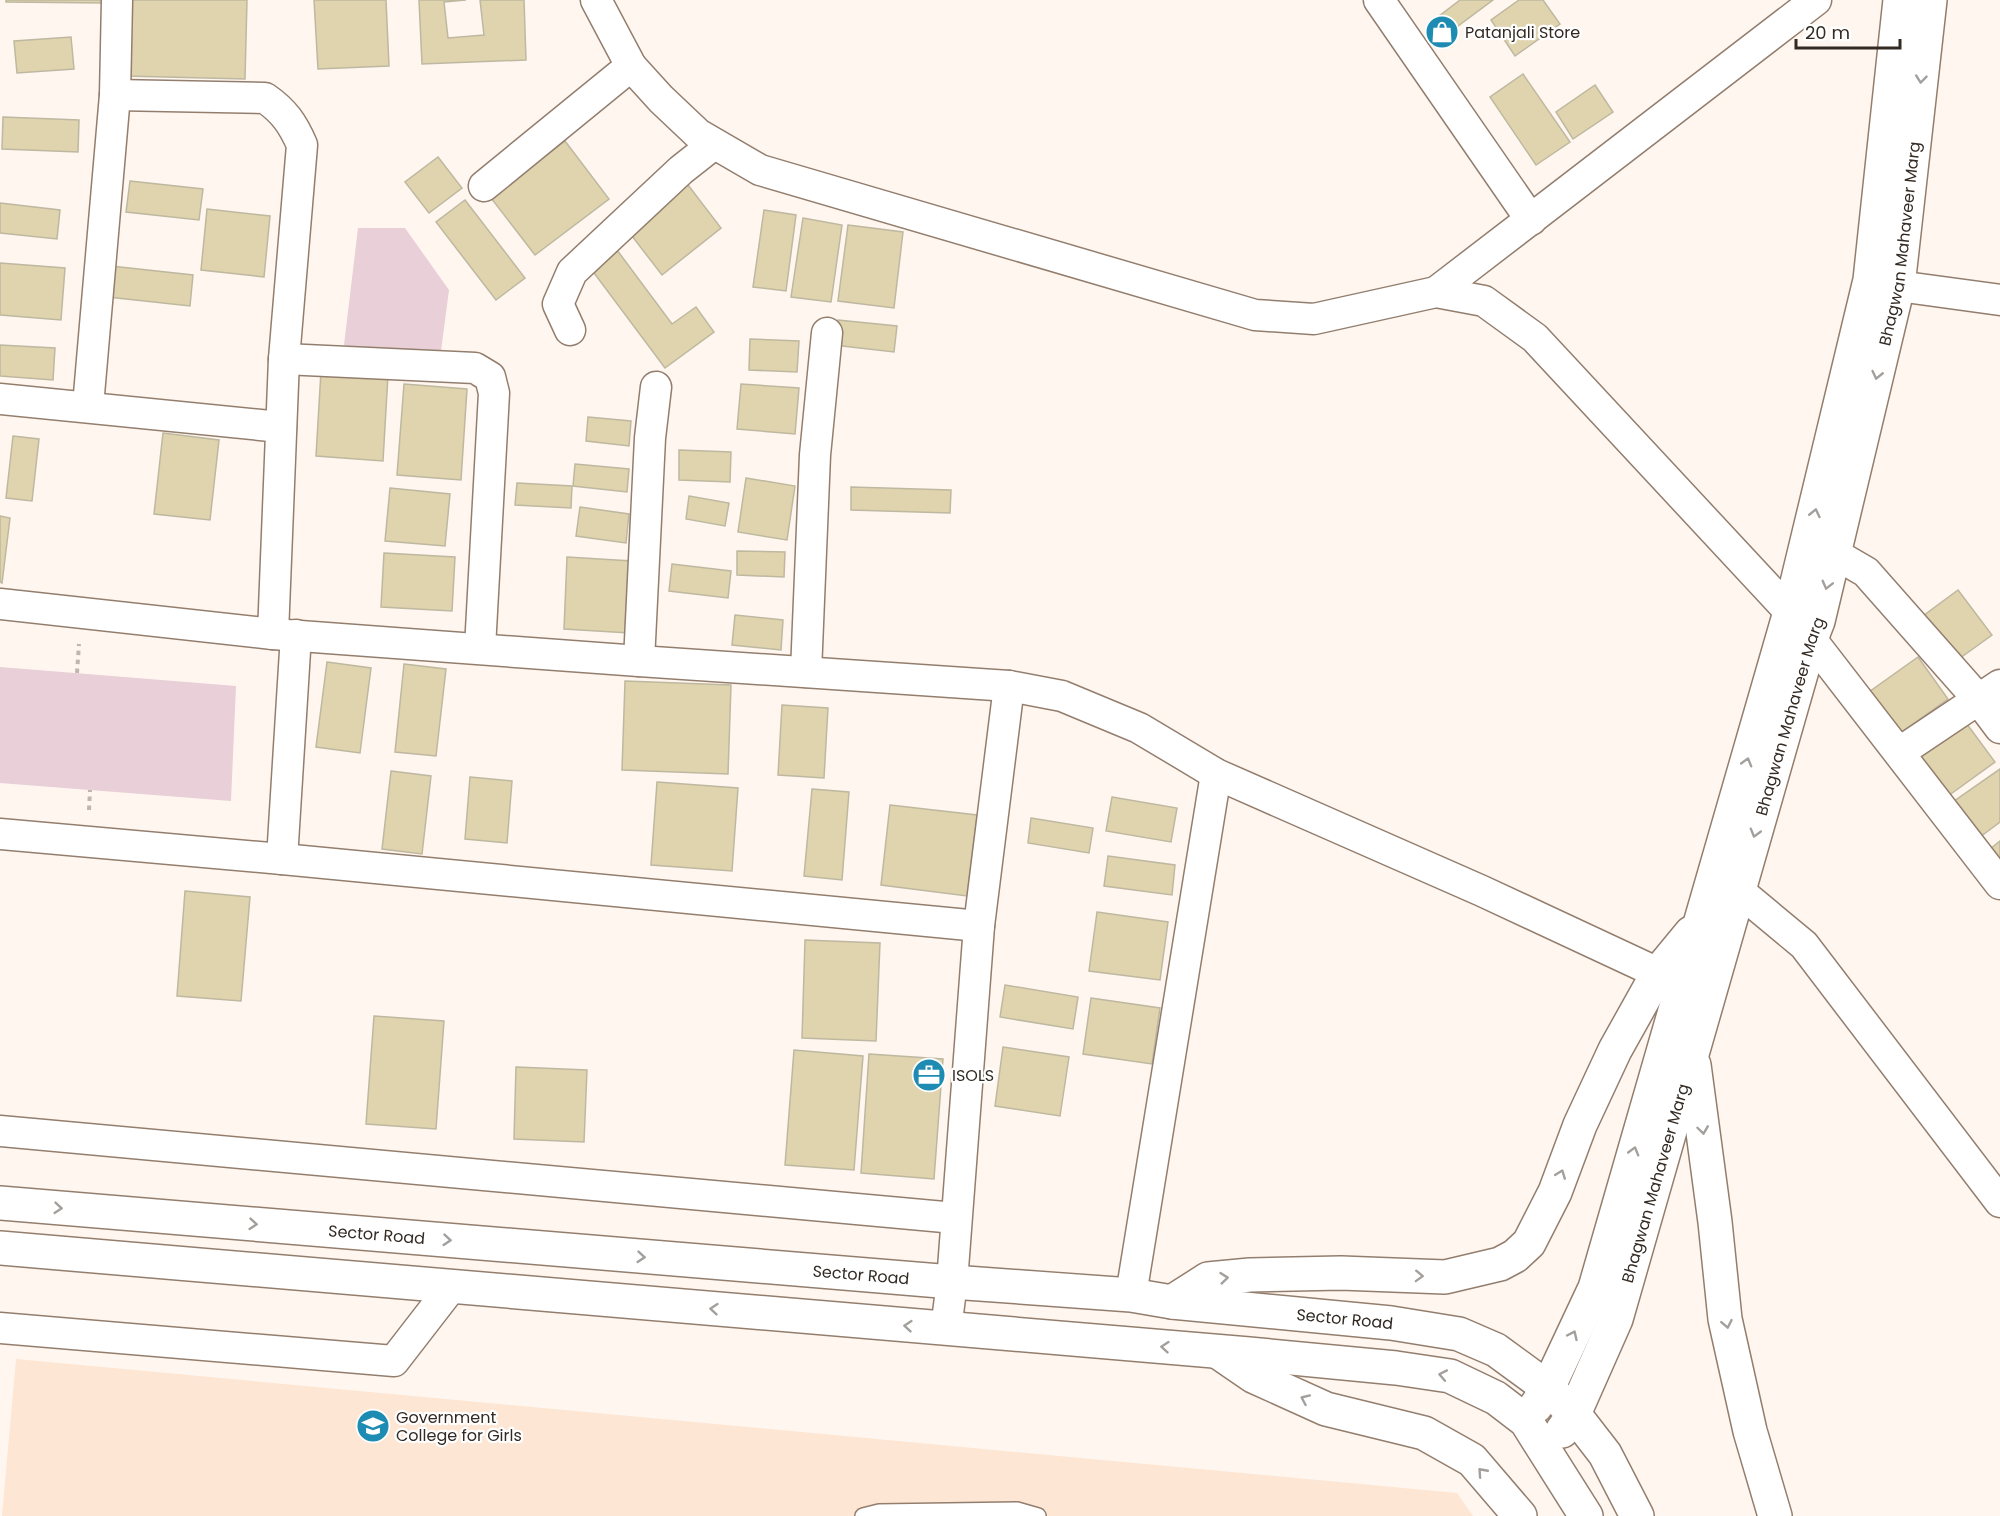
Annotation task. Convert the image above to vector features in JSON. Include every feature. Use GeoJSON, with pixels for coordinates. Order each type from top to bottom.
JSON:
{"type":"FeatureCollection","features":[{"type":"Feature","properties":{"kind":"main road","name":"Bhagwan Mahaveer Marg"},"geometry":{"type":"LineString","coordinates":[[1546,1453],[1574,1414],[1616,1319],[1810,639],[1818,621],[1898,286],[1915,1]]}},
{"type":"Feature","properties":{"kind":"main road","name":"Bhagwan Mahaveer Marg"},"geometry":{"type":"LineString","coordinates":[[1526,1421],[1548,1388],[1595,1288],[1790,612],[1870,280],[1915,1]]}},
{"type":"Feature","properties":{"kind":"main road"},"geometry":{"type":"LineString","coordinates":[[1172,1302],[1208,1280],[1250,1275],[1341,1273],[1445,1277],[1500,1264],[1515,1256],[1529,1243],[1555,1192],[1580,1125],[1615,1050],[1659,973],[1701,920]]}},
{"type":"Feature","properties":{"kind":"main road"},"geometry":{"type":"LineString","coordinates":[[1692,1052],[1715,1222],[1725,1319],[1750,1431],[1775,1516]]}},
{"type":"Feature","properties":{"kind":"main road","name":"Sector Road"},"geometry":{"type":"LineString","coordinates":[[0,1203],[1131,1295],[1172,1302],[1391,1323],[1459,1334],[1496,1350],[1548,1388],[1574,1414],[1605,1454],[1637,1516]]}},
{"type":"Feature","properties":{"kind":"main road"},"geometry":{"type":"LineString","coordinates":[[0,1248],[1216,1351],[1396,1368],[1450,1376],[1496,1398],[1526,1421],[1586,1516]]}},
{"type":"Feature","properties":{"kind":"main road"},"geometry":{"type":"LineString","coordinates":[[1216,1351],[1253,1376],[1326,1409],[1424,1432],[1472,1460],[1520,1516]]}},
{"type":"Feature","properties":{"kind":"street"},"geometry":{"type":"LineString","coordinates":[[88,406],[115,95],[117,0]]}},
{"type":"Feature","properties":{"kind":"street"},"geometry":{"type":"LineString","coordinates":[[596,0],[631,66],[661,99],[698,134],[760,170],[1255,315],[1314,319],[1436,292],[1484,301],[1535,338],[1790,612],[2000,884]]}},
{"type":"Feature","properties":{"kind":"street"},"geometry":{"type":"LineString","coordinates":[[1379,0],[1531,220]]}},
{"type":"Feature","properties":{"kind":"street"},"geometry":{"type":"LineString","coordinates":[[1436,292],[1816,0]]}},
{"type":"Feature","properties":{"kind":"street"},"geometry":{"type":"LineString","coordinates":[[1887,0],[1915,1]]}},
{"type":"Feature","properties":{"kind":"street"},"geometry":{"type":"LineString","coordinates":[[484,186],[631,66]]}},
{"type":"Feature","properties":{"kind":"street"},"geometry":{"type":"LineString","coordinates":[[115,95],[265,98],[280,108],[292,123],[302,145],[284,359],[281,427],[284,634],[282,859]]}},
{"type":"Feature","properties":{"kind":"street"},"geometry":{"type":"LineString","coordinates":[[570,330],[558,304],[572,272],[681,170],[714,144]]}},
{"type":"Feature","properties":{"kind":"street"},"geometry":{"type":"LineString","coordinates":[[1898,286],[2000,300]]}},
{"type":"Feature","properties":{"kind":"street"},"geometry":{"type":"LineString","coordinates":[[806,672],[815,455],[827,333]]}},
{"type":"Feature","properties":{"kind":"street"},"geometry":{"type":"LineString","coordinates":[[284,359],[475,368],[490,377],[494,393],[480,648]]}},
{"type":"Feature","properties":{"kind":"street"},"geometry":{"type":"LineString","coordinates":[[639,661],[650,438],[656,387]]}},
{"type":"Feature","properties":{"kind":"street"},"geometry":{"type":"LineString","coordinates":[[0,399],[281,427]]}},
{"type":"Feature","properties":{"kind":"street"},"geometry":{"type":"LineString","coordinates":[[1834,554],[1866,572],[1989,693],[2000,729]]}},
{"type":"Feature","properties":{"kind":"street"},"geometry":{"type":"LineString","coordinates":[[0,604],[284,634],[1009,686],[1062,696],[1139,728],[1216,774],[1482,891],[1659,973]]}},
{"type":"Feature","properties":{"kind":"street"},"geometry":{"type":"LineString","coordinates":[[946,1329],[952,1282],[955,1218],[979,926],[1009,686]]}},
{"type":"Feature","properties":{"kind":"street"},"geometry":{"type":"LineString","coordinates":[[1900,752],[1989,693]]}},
{"type":"Feature","properties":{"kind":"street"},"geometry":{"type":"LineString","coordinates":[[1131,1295],[1216,774]]}},
{"type":"Feature","properties":{"kind":"street"},"geometry":{"type":"LineString","coordinates":[[0,834],[979,926]]}},
{"type":"Feature","properties":{"kind":"street"},"geometry":{"type":"LineString","coordinates":[[1739,891],[1804,945],[2000,1202]]}},
{"type":"Feature","properties":{"kind":"street"},"geometry":{"type":"LineString","coordinates":[[0,1131],[955,1218]]}},
{"type":"Feature","properties":{"kind":"street"},"geometry":{"type":"LineString","coordinates":[[0,1328],[394,1361],[452,1286]]}},
{"type":"Feature","properties":{"kind":"lane"},"geometry":{"type":"LineString","coordinates":[[863,1516],[879,1512],[1017,1510],[1038,1516]]}},
{"type":"Feature","properties":{"kind":"shaded area"},"geometry":{"type":"Polygon","coordinates":[[[358,228],[405,228],[449,290],[439,366],[344,345],[358,228]]]}},
{"type":"Feature","properties":{"kind":"shaded area"},"geometry":{"type":"Polygon","coordinates":[[[0,667],[236,686],[231,801],[0,783],[0,667]]]}},
{"type":"Feature","properties":{"kind":"shaded area","name":"Government College for Girls"},"geometry":{"type":"Polygon","coordinates":[[[16,1359],[1457,1493],[1473,1516],[2,1516],[16,1359]]]}},
{"type":"Feature","properties":{"kind":"building"},"geometry":{"type":"Polygon","coordinates":[[[6,0],[105,0],[105,3],[6,2],[6,0]]]}},
{"type":"Feature","properties":{"kind":"building"},"geometry":{"type":"Polygon","coordinates":[[[126,0],[247,0],[245,79],[125,76],[126,0]]]}},
{"type":"Feature","properties":{"kind":"building"},"geometry":{"type":"Polygon","coordinates":[[[314,0],[386,0],[389,66],[318,69],[314,0]]]}},
{"type":"Feature","properties":{"kind":"building"},"geometry":{"type":"Polygon","coordinates":[[[419,0],[466,0],[444,2],[448,38],[484,35],[480,0],[524,0],[526,60],[422,64],[419,0]]]}},
{"type":"Feature","properties":{"kind":"building"},"geometry":{"type":"Polygon","coordinates":[[[1460,0],[1493,0],[1446,35],[1434,20],[1460,0]]]}},
{"type":"Feature","properties":{"kind":"building"},"geometry":{"type":"Polygon","coordinates":[[[1519,0],[1543,0],[1560,24],[1515,56],[1491,20],[1519,0]]]}},
{"type":"Feature","properties":{"kind":"building"},"geometry":{"type":"Polygon","coordinates":[[[71,37],[74,69],[17,73],[14,41],[71,37]]]}},
{"type":"Feature","properties":{"kind":"building"},"geometry":{"type":"Polygon","coordinates":[[[1523,74],[1570,142],[1536,165],[1490,97],[1523,74]]]}},
{"type":"Feature","properties":{"kind":"building"},"geometry":{"type":"Polygon","coordinates":[[[1595,85],[1613,112],[1573,139],[1556,112],[1595,85]]]}},
{"type":"Feature","properties":{"kind":"building"},"geometry":{"type":"Polygon","coordinates":[[[3,117],[79,120],[78,152],[2,149],[3,117]]]}},
{"type":"Feature","properties":{"kind":"building"},"geometry":{"type":"Polygon","coordinates":[[[565,141],[609,199],[535,255],[491,198],[565,141]]]}},
{"type":"Feature","properties":{"kind":"building"},"geometry":{"type":"Polygon","coordinates":[[[438,157],[462,188],[429,213],[405,182],[438,157]]]}},
{"type":"Feature","properties":{"kind":"building"},"geometry":{"type":"Polygon","coordinates":[[[130,181],[203,189],[199,220],[126,212],[130,181]]]}},
{"type":"Feature","properties":{"kind":"building"},"geometry":{"type":"Polygon","coordinates":[[[685,181],[721,228],[662,275],[625,227],[685,181]]]}},
{"type":"Feature","properties":{"kind":"building"},"geometry":{"type":"Polygon","coordinates":[[[465,200],[525,278],[496,300],[436,222],[465,200]]]}},
{"type":"Feature","properties":{"kind":"building"},"geometry":{"type":"Polygon","coordinates":[[[0,203],[60,210],[57,239],[0,233],[0,203]]]}},
{"type":"Feature","properties":{"kind":"building"},"geometry":{"type":"Polygon","coordinates":[[[207,209],[270,216],[264,277],[201,270],[207,209]]]}},
{"type":"Feature","properties":{"kind":"building"},"geometry":{"type":"Polygon","coordinates":[[[764,210],[796,215],[786,291],[753,287],[764,210]]]}},
{"type":"Feature","properties":{"kind":"building"},"geometry":{"type":"Polygon","coordinates":[[[803,218],[842,225],[831,302],[791,297],[803,218]]]}},
{"type":"Feature","properties":{"kind":"building"},"geometry":{"type":"Polygon","coordinates":[[[848,225],[903,232],[894,308],[838,301],[848,225]]]}},
{"type":"Feature","properties":{"kind":"building"},"geometry":{"type":"Polygon","coordinates":[[[617,250],[672,324],[696,307],[714,332],[665,368],[591,269],[617,250]]]}},
{"type":"Feature","properties":{"kind":"building"},"geometry":{"type":"Polygon","coordinates":[[[0,263],[65,268],[61,320],[0,315],[0,263]]]}},
{"type":"Feature","properties":{"kind":"building"},"geometry":{"type":"Polygon","coordinates":[[[111,266],[193,275],[190,306],[108,297],[111,266]]]}},
{"type":"Feature","properties":{"kind":"building"},"geometry":{"type":"Polygon","coordinates":[[[838,320],[897,326],[894,352],[834,345],[838,320]]]}},
{"type":"Feature","properties":{"kind":"building"},"geometry":{"type":"Polygon","coordinates":[[[750,339],[799,341],[797,372],[749,370],[750,339]]]}},
{"type":"Feature","properties":{"kind":"building"},"geometry":{"type":"Polygon","coordinates":[[[0,345],[55,348],[53,380],[0,376],[0,345]]]}},
{"type":"Feature","properties":{"kind":"building"},"geometry":{"type":"Polygon","coordinates":[[[321,371],[388,375],[383,461],[316,456],[321,371]]]}},
{"type":"Feature","properties":{"kind":"building"},"geometry":{"type":"Polygon","coordinates":[[[404,384],[467,389],[461,480],[397,475],[404,384]]]}},
{"type":"Feature","properties":{"kind":"building"},"geometry":{"type":"Polygon","coordinates":[[[741,384],[799,388],[795,434],[737,429],[741,384]]]}},
{"type":"Feature","properties":{"kind":"building"},"geometry":{"type":"Polygon","coordinates":[[[588,417],[631,421],[629,446],[586,441],[588,417]]]}},
{"type":"Feature","properties":{"kind":"building"},"geometry":{"type":"Polygon","coordinates":[[[163,433],[219,440],[210,520],[154,514],[163,433]]]}},
{"type":"Feature","properties":{"kind":"building"},"geometry":{"type":"Polygon","coordinates":[[[13,436],[39,439],[32,501],[6,498],[13,436]]]}},
{"type":"Feature","properties":{"kind":"building"},"geometry":{"type":"Polygon","coordinates":[[[679,450],[731,452],[730,482],[679,480],[679,450]]]}},
{"type":"Feature","properties":{"kind":"building"},"geometry":{"type":"Polygon","coordinates":[[[575,464],[629,469],[627,492],[573,486],[575,464]]]}},
{"type":"Feature","properties":{"kind":"building"},"geometry":{"type":"Polygon","coordinates":[[[746,478],[795,486],[787,540],[738,532],[746,478]]]}},
{"type":"Feature","properties":{"kind":"building"},"geometry":{"type":"Polygon","coordinates":[[[517,483],[572,486],[571,508],[515,505],[517,483]]]}},
{"type":"Feature","properties":{"kind":"building"},"geometry":{"type":"Polygon","coordinates":[[[851,487],[951,490],[950,513],[851,510],[851,487]]]}},
{"type":"Feature","properties":{"kind":"building"},"geometry":{"type":"Polygon","coordinates":[[[390,488],[450,494],[445,546],[385,541],[390,488]]]}},
{"type":"Feature","properties":{"kind":"building"},"geometry":{"type":"Polygon","coordinates":[[[689,496],[729,503],[725,526],[686,519],[689,496]]]}},
{"type":"Feature","properties":{"kind":"building"},"geometry":{"type":"Polygon","coordinates":[[[580,507],[629,514],[626,543],[576,536],[580,507]]]}},
{"type":"Feature","properties":{"kind":"building"},"geometry":{"type":"Polygon","coordinates":[[[0,516],[10,518],[2,583],[0,582],[0,516]]]}},
{"type":"Feature","properties":{"kind":"building"},"geometry":{"type":"Polygon","coordinates":[[[737,551],[785,552],[784,577],[737,575],[737,551]]]}},
{"type":"Feature","properties":{"kind":"building"},"geometry":{"type":"Polygon","coordinates":[[[384,553],[455,557],[452,611],[381,607],[384,553]]]}},
{"type":"Feature","properties":{"kind":"building"},"geometry":{"type":"Polygon","coordinates":[[[567,557],[632,561],[629,633],[564,629],[567,557]]]}},
{"type":"Feature","properties":{"kind":"building"},"geometry":{"type":"Polygon","coordinates":[[[672,564],[731,571],[728,598],[669,591],[672,564]]]}},
{"type":"Feature","properties":{"kind":"building"},"geometry":{"type":"Polygon","coordinates":[[[1958,590],[1992,635],[1956,661],[1923,616],[1958,590]]]}},
{"type":"Feature","properties":{"kind":"building"},"geometry":{"type":"Polygon","coordinates":[[[735,615],[783,620],[781,650],[732,645],[735,615]]]}},
{"type":"Feature","properties":{"kind":"building"},"geometry":{"type":"Polygon","coordinates":[[[1918,657],[1948,699],[1899,734],[1869,692],[1918,657]]]}},
{"type":"Feature","properties":{"kind":"building"},"geometry":{"type":"Polygon","coordinates":[[[327,662],[371,668],[360,753],[316,747],[327,662]]]}},
{"type":"Feature","properties":{"kind":"building"},"geometry":{"type":"Polygon","coordinates":[[[404,664],[446,669],[436,756],[395,752],[404,664]]]}},
{"type":"Feature","properties":{"kind":"building"},"geometry":{"type":"Polygon","coordinates":[[[625,681],[731,685],[728,774],[622,770],[625,681]]]}},
{"type":"Feature","properties":{"kind":"building"},"geometry":{"type":"Polygon","coordinates":[[[782,705],[828,708],[824,778],[778,775],[782,705]]]}},
{"type":"Feature","properties":{"kind":"building"},"geometry":{"type":"Polygon","coordinates":[[[1961,716],[1995,762],[1948,796],[1914,751],[1961,716]]]}},
{"type":"Feature","properties":{"kind":"building"},"geometry":{"type":"Polygon","coordinates":[[[2000,769],[2000,822],[1976,840],[1950,804],[2000,769]]]}},
{"type":"Feature","properties":{"kind":"building"},"geometry":{"type":"Polygon","coordinates":[[[391,771],[431,776],[422,854],[382,849],[391,771]]]}},
{"type":"Feature","properties":{"kind":"building"},"geometry":{"type":"Polygon","coordinates":[[[470,777],[512,781],[507,843],[465,839],[470,777]]]}},
{"type":"Feature","properties":{"kind":"building"},"geometry":{"type":"Polygon","coordinates":[[[657,782],[738,788],[732,871],[651,865],[657,782]]]}},
{"type":"Feature","properties":{"kind":"building"},"geometry":{"type":"Polygon","coordinates":[[[812,789],[849,792],[842,880],[804,876],[812,789]]]}},
{"type":"Feature","properties":{"kind":"building"},"geometry":{"type":"Polygon","coordinates":[[[1112,797],[1177,808],[1171,842],[1106,831],[1112,797]]]}},
{"type":"Feature","properties":{"kind":"building"},"geometry":{"type":"Polygon","coordinates":[[[890,805],[977,815],[967,896],[881,885],[890,805]]]}},
{"type":"Feature","properties":{"kind":"building"},"geometry":{"type":"Polygon","coordinates":[[[1031,818],[1093,828],[1089,853],[1028,843],[1031,818]]]}},
{"type":"Feature","properties":{"kind":"building"},"geometry":{"type":"Polygon","coordinates":[[[2000,841],[2000,860],[1990,849],[2000,841]]]}},
{"type":"Feature","properties":{"kind":"building"},"geometry":{"type":"Polygon","coordinates":[[[1108,856],[1175,865],[1172,895],[1104,886],[1108,856]]]}},
{"type":"Feature","properties":{"kind":"building"},"geometry":{"type":"Polygon","coordinates":[[[185,891],[250,897],[241,1001],[177,996],[185,891]]]}},
{"type":"Feature","properties":{"kind":"building"},"geometry":{"type":"Polygon","coordinates":[[[1097,912],[1168,922],[1160,980],[1089,971],[1097,912]]]}},
{"type":"Feature","properties":{"kind":"building"},"geometry":{"type":"Polygon","coordinates":[[[805,940],[880,943],[876,1041],[802,1038],[805,940]]]}},
{"type":"Feature","properties":{"kind":"building"},"geometry":{"type":"Polygon","coordinates":[[[1005,985],[1078,997],[1073,1029],[1000,1017],[1005,985]]]}},
{"type":"Feature","properties":{"kind":"building"},"geometry":{"type":"Polygon","coordinates":[[[1091,998],[1160,1008],[1152,1064],[1083,1054],[1091,998]]]}},
{"type":"Feature","properties":{"kind":"building"},"geometry":{"type":"Polygon","coordinates":[[[374,1016],[444,1021],[436,1129],[366,1124],[374,1016]]]}},
{"type":"Feature","properties":{"kind":"building"},"geometry":{"type":"Polygon","coordinates":[[[1003,1047],[1069,1057],[1060,1116],[995,1106],[1003,1047]]]}},
{"type":"Feature","properties":{"kind":"building"},"geometry":{"type":"Polygon","coordinates":[[[794,1050],[863,1056],[854,1170],[785,1165],[794,1050]]]}},
{"type":"Feature","properties":{"kind":"building"},"geometry":{"type":"Polygon","coordinates":[[[869,1054],[943,1059],[934,1179],[861,1173],[869,1054]]]}},
{"type":"Feature","properties":{"kind":"building"},"geometry":{"type":"Polygon","coordinates":[[[516,1067],[587,1070],[584,1142],[514,1139],[516,1067]]]}},
{"type":"Feature","properties":{"kind":"place","name":"Patanjali Store"},"geometry":{"type":"Point","coordinates":[1442,32]}},
{"type":"Feature","properties":{"kind":"place","name":"ISOLS"},"geometry":{"type":"Point","coordinates":[929,1075]}},
{"type":"Feature","properties":{"kind":"place","name":"Government College for Girls"},"geometry":{"type":"Point","coordinates":[373,1426]}}]}
